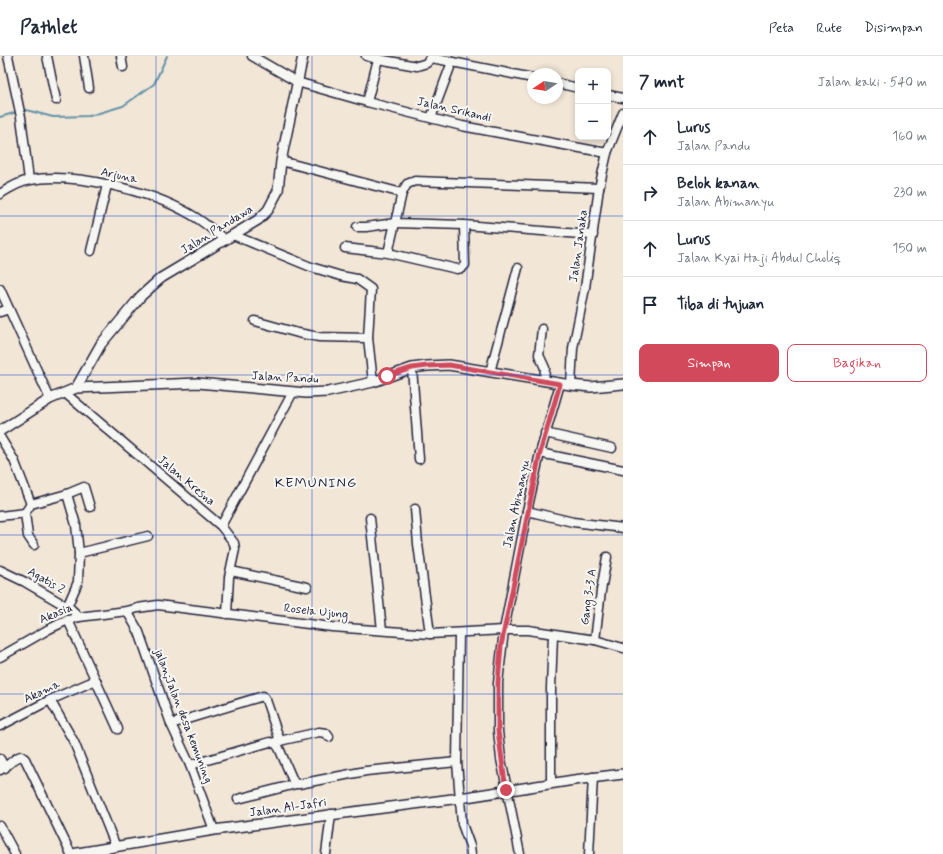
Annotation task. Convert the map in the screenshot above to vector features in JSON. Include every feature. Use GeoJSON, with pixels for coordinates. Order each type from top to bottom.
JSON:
{"type":"FeatureCollection","features":[{"type":"Feature","properties":{"kind":"street"},"geometry":{"type":"LineString","coordinates":[[8,56],[21,117],[29,180]]}},
{"type":"Feature","properties":{"kind":"street"},"geometry":{"type":"LineString","coordinates":[[47,56],[56,100]]}},
{"type":"Feature","properties":{"kind":"street"},"geometry":{"type":"LineString","coordinates":[[84,56],[89,88]]}},
{"type":"Feature","properties":{"kind":"street"},"geometry":{"type":"LineString","coordinates":[[121,56],[123,67]]}},
{"type":"Feature","properties":{"kind":"street","name":"Jalan Srikandi"},"geometry":{"type":"LineString","coordinates":[[252,56],[297,82],[367,102],[462,126],[607,154]]}},
{"type":"Feature","properties":{"kind":"street","name":"Jalan Pandawa"},"geometry":{"type":"LineString","coordinates":[[76,388],[101,344],[141,296],[161,278],[258,220],[268,210],[278,191],[281,162],[303,56]]}},
{"type":"Feature","properties":{"kind":"street"},"geometry":{"type":"LineString","coordinates":[[366,56],[417,66],[426,63],[431,57],[527,77]]}},
{"type":"Feature","properties":{"kind":"street"},"geometry":{"type":"LineString","coordinates":[[367,102],[378,59]]}},
{"type":"Feature","properties":{"kind":"street"},"geometry":{"type":"LineString","coordinates":[[431,118],[452,62]]}},
{"type":"Feature","properties":{"kind":"street"},"geometry":{"type":"LineString","coordinates":[[563,84],[575,87]]}},
{"type":"Feature","properties":{"kind":"street"},"geometry":{"type":"LineString","coordinates":[[611,96],[623,98]]}},
{"type":"Feature","properties":{"kind":"street","name":"Jalan Janaka"},"geometry":{"type":"LineString","coordinates":[[571,385],[573,348],[585,288],[599,188],[607,154],[622,116]]}},
{"type":"Feature","properties":{"kind":"street"},"geometry":{"type":"LineString","coordinates":[[281,162],[402,193]]}},
{"type":"Feature","properties":{"kind":"street","name":"Arjuna"},"geometry":{"type":"LineString","coordinates":[[0,194],[15,185],[29,180],[64,178],[107,185],[140,193],[168,203],[191,214],[225,240]]}},
{"type":"Feature","properties":{"kind":"street"},"geometry":{"type":"LineString","coordinates":[[388,253],[402,193],[406,184],[415,181],[599,188]]}},
{"type":"Feature","properties":{"kind":"street"},"geometry":{"type":"LineString","coordinates":[[91,251],[107,185]]}},
{"type":"Feature","properties":{"kind":"street"},"geometry":{"type":"LineString","coordinates":[[357,227],[395,223],[464,225],[593,235]]}},
{"type":"Feature","properties":{"kind":"street"},"geometry":{"type":"LineString","coordinates":[[345,248],[388,253],[458,269],[465,265],[464,225]]}},
{"type":"Feature","properties":{"kind":"street"},"geometry":{"type":"LineString","coordinates":[[234,234],[311,267],[357,279],[371,289],[368,338],[374,382]]}},
{"type":"Feature","properties":{"kind":"street"},"geometry":{"type":"LineString","coordinates":[[490,372],[518,268]]}},
{"type":"Feature","properties":{"kind":"street"},"geometry":{"type":"LineString","coordinates":[[0,289],[50,400]]}},
{"type":"Feature","properties":{"kind":"street"},"geometry":{"type":"LineString","coordinates":[[0,312],[8,309]]}},
{"type":"Feature","properties":{"kind":"street"},"geometry":{"type":"LineString","coordinates":[[256,321],[318,337],[368,338]]}},
{"type":"Feature","properties":{"kind":"street"},"geometry":{"type":"LineString","coordinates":[[542,329],[540,355],[545,368],[544,381]]}},
{"type":"Feature","properties":{"kind":"street","name":"Jalan Pandu"},"geometry":{"type":"LineString","coordinates":[[0,430],[50,400],[76,388],[198,383],[306,393],[328,392],[374,382],[412,368],[449,365],[560,384],[591,387],[623,384]]}},
{"type":"Feature","properties":{"kind":"street"},"geometry":{"type":"LineString","coordinates":[[412,368],[419,460]]}},
{"type":"Feature","properties":{"kind":"street","name":"Jalan Abimanyu"},"geometry":{"type":"LineString","coordinates":[[520,854],[506,790],[498,731],[498,683],[504,630],[527,511],[540,453],[560,384]]}},
{"type":"Feature","properties":{"kind":"street","name":"Jalan Kresna"},"geometry":{"type":"LineString","coordinates":[[65,392],[221,526],[234,543],[235,549],[227,614]]}},
{"type":"Feature","properties":{"kind":"street"},"geometry":{"type":"LineString","coordinates":[[221,526],[293,392]]}},
{"type":"Feature","properties":{"kind":"street"},"geometry":{"type":"LineString","coordinates":[[545,434],[612,448]]}},
{"type":"Feature","properties":{"kind":"street"},"geometry":{"type":"LineString","coordinates":[[0,437],[14,460],[31,504]]}},
{"type":"Feature","properties":{"kind":"street"},"geometry":{"type":"LineString","coordinates":[[540,453],[623,470]]}},
{"type":"Feature","properties":{"kind":"street"},"geometry":{"type":"LineString","coordinates":[[34,544],[28,536],[25,513],[31,504],[67,494],[84,487],[90,507]]}},
{"type":"Feature","properties":{"kind":"street"},"geometry":{"type":"LineString","coordinates":[[67,494],[76,525],[79,553],[78,582],[67,607]]}},
{"type":"Feature","properties":{"kind":"street"},"geometry":{"type":"LineString","coordinates":[[415,509],[430,634]]}},
{"type":"Feature","properties":{"kind":"street"},"geometry":{"type":"LineString","coordinates":[[527,511],[573,522],[623,528]]}},
{"type":"Feature","properties":{"kind":"street"},"geometry":{"type":"LineString","coordinates":[[0,516],[25,513]]}},
{"type":"Feature","properties":{"kind":"street"},"geometry":{"type":"LineString","coordinates":[[370,518],[382,630]]}},
{"type":"Feature","properties":{"kind":"street"},"geometry":{"type":"LineString","coordinates":[[79,553],[148,536]]}},
{"type":"Feature","properties":{"kind":"street","name":"Gang 3-3 A"},"geometry":{"type":"LineString","coordinates":[[596,640],[601,591],[607,557]]}},
{"type":"Feature","properties":{"kind":"street","name":"Agatis 2"},"geometry":{"type":"LineString","coordinates":[[0,570],[25,582],[67,607],[79,617]]}},
{"type":"Feature","properties":{"kind":"street"},"geometry":{"type":"LineString","coordinates":[[231,572],[307,587]]}},
{"type":"Feature","properties":{"kind":"street","name":"Rosela Ujung"},"geometry":{"type":"LineString","coordinates":[[127,611],[158,605],[332,627],[430,634],[528,630],[596,640],[623,648]]}},
{"type":"Feature","properties":{"kind":"street","name":"Akasia"},"geometry":{"type":"LineString","coordinates":[[0,657],[68,620],[79,617],[127,611]]}},
{"type":"Feature","properties":{"kind":"street","name":"jalan;Jalan desa kemuning"},"geometry":{"type":"LineString","coordinates":[[127,611],[139,632],[171,724],[190,765],[214,830]]}},
{"type":"Feature","properties":{"kind":"street"},"geometry":{"type":"LineString","coordinates":[[68,620],[118,728]]}},
{"type":"Feature","properties":{"kind":"street"},"geometry":{"type":"LineString","coordinates":[[459,633],[457,762],[462,824],[470,846],[471,854]]}},
{"type":"Feature","properties":{"kind":"street"},"geometry":{"type":"LineString","coordinates":[[551,783],[551,688],[554,635]]}},
{"type":"Feature","properties":{"kind":"street","name":"Akama"},"geometry":{"type":"LineString","coordinates":[[0,726],[50,700],[96,680]]}},
{"type":"Feature","properties":{"kind":"street"},"geometry":{"type":"LineString","coordinates":[[171,724],[263,696],[266,700],[279,748],[294,783],[296,784]]}},
{"type":"Feature","properties":{"kind":"street"},"geometry":{"type":"LineString","coordinates":[[50,700],[74,742],[116,847]]}},
{"type":"Feature","properties":{"kind":"street"},"geometry":{"type":"LineString","coordinates":[[190,765],[266,743],[277,742],[319,732],[326,733],[329,737]]}},
{"type":"Feature","properties":{"kind":"street"},"geometry":{"type":"LineString","coordinates":[[0,759],[2,769],[18,757],[21,756],[25,759],[72,854]]}},
{"type":"Feature","properties":{"kind":"street"},"geometry":{"type":"LineString","coordinates":[[238,799],[296,784],[366,771],[457,762]]}},
{"type":"Feature","properties":{"kind":"street","name":"Jalan Al-Jafri"},"geometry":{"type":"LineString","coordinates":[[72,854],[214,830],[460,798],[551,783],[623,774]]}},
{"type":"Feature","properties":{"kind":"street"},"geometry":{"type":"LineString","coordinates":[[589,854],[593,777]]}},
{"type":"Feature","properties":{"kind":"street"},"geometry":{"type":"LineString","coordinates":[[326,854],[331,814]]}},
{"type":"Feature","properties":{"kind":"street"},"geometry":{"type":"LineString","coordinates":[[0,826],[15,854]]}},
{"type":"Feature","properties":{"kind":"waterway"},"geometry":{"type":"LineString","coordinates":[[22,111],[26,110],[53,117],[89,116],[123,106],[154,84],[167,56]]}},
{"type":"Feature","properties":{"kind":"waterway"},"geometry":{"type":"LineString","coordinates":[[0,117],[17,112]]}},
{"type":"Feature","properties":{"kind":"district","name":"KEMUNING"},"geometry":{"type":"Point","coordinates":[316,483]}},
{"type":"Feature","properties":{"kind":"route"},"geometry":{"type":"LineString","coordinates":[[387,376],[412,368],[449,365],[560,384],[540,453],[527,511],[501,646],[498,683],[498,731],[506,790]]}}]}
